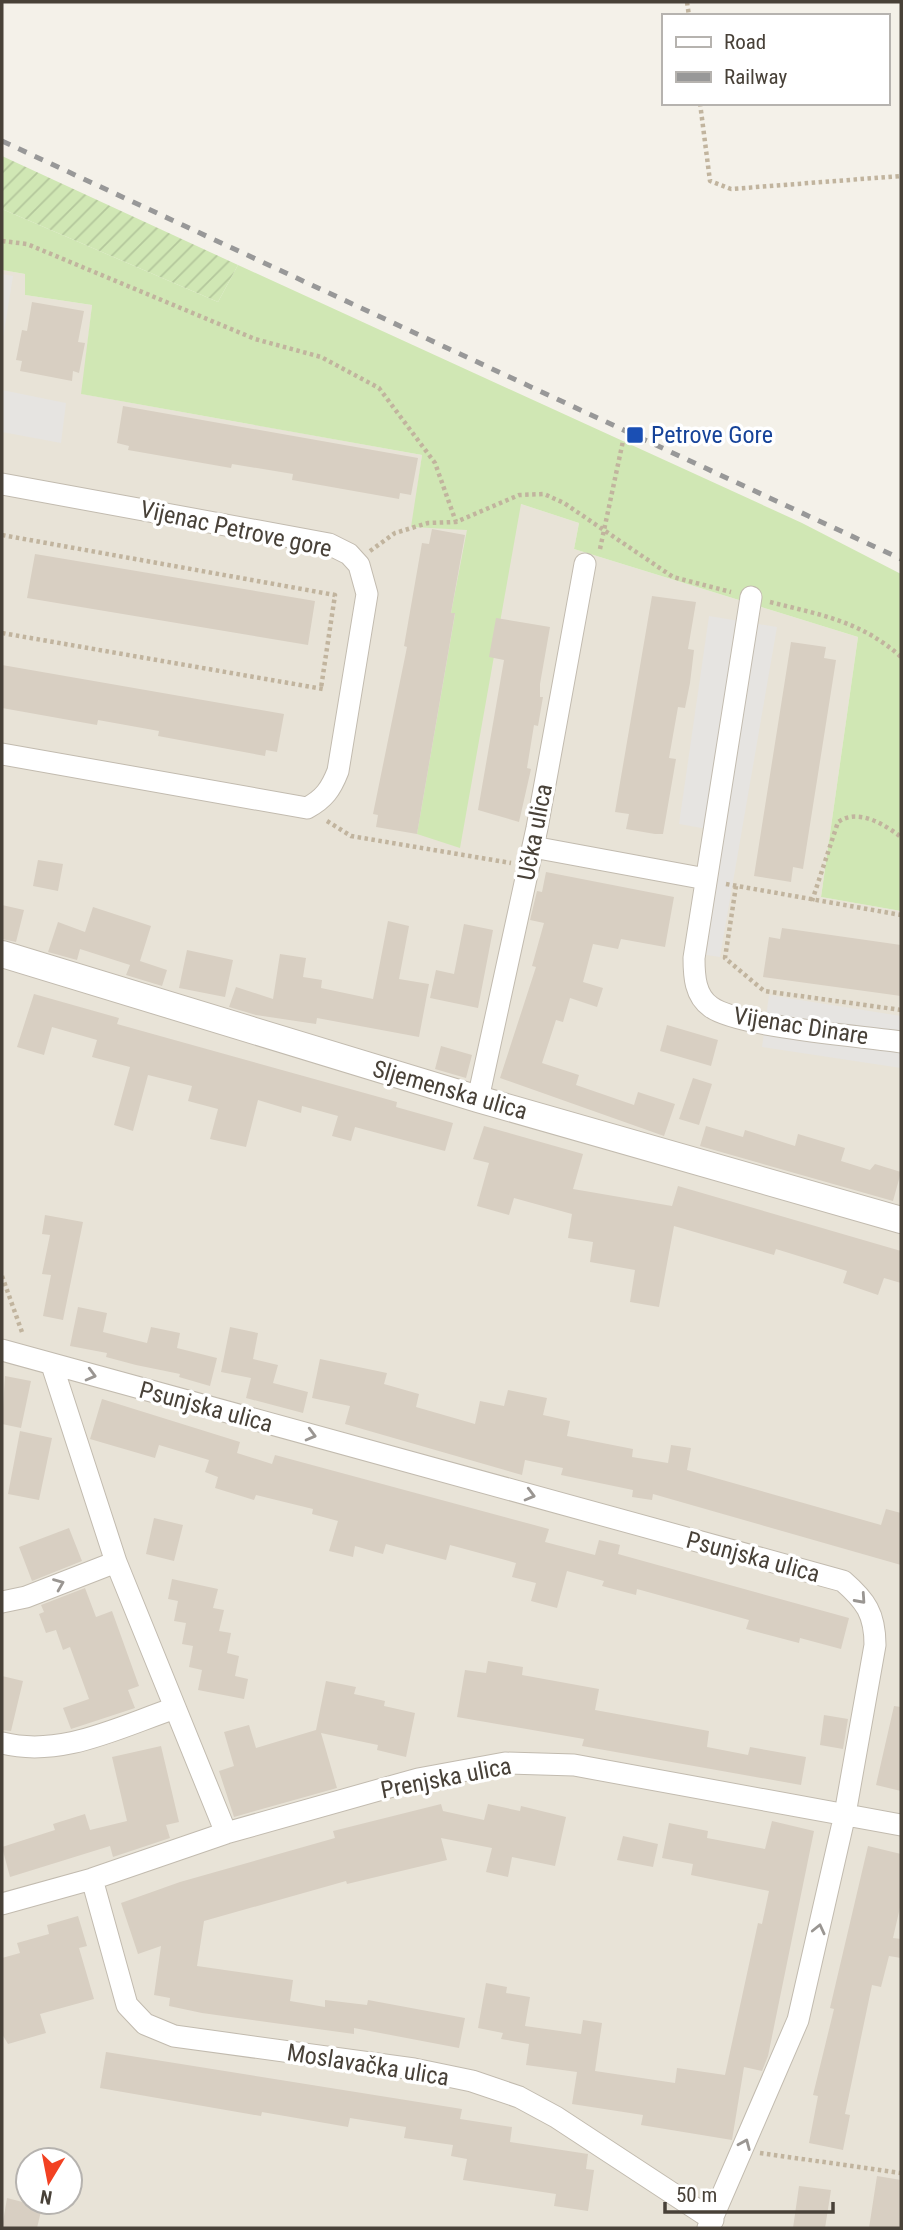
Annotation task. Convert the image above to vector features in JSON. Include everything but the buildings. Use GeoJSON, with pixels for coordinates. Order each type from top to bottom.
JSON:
{"type":"FeatureCollection","features":[{"type":"Feature","properties":{"kind":"street","name":"Vijenac Petrove gore"},"geometry":{"type":"LineString","coordinates":[[2,484],[329,544],[349,554],[359,565],[367,594],[352,694],[338,771],[331,789],[320,802],[307,808]]}},
{"type":"Feature","properties":{"kind":"street","name":"Učka ulica"},"geometry":{"type":"LineString","coordinates":[[478,1099],[531,857],[585,564]]}},
{"type":"Feature","properties":{"kind":"street","name":"Vijenac Dinare"},"geometry":{"type":"LineString","coordinates":[[751,597],[706,879],[694,977],[698,992],[708,1006],[743,1020],[901,1042]]}},
{"type":"Feature","properties":{"kind":"street"},"geometry":{"type":"LineString","coordinates":[[2,754],[307,808]]}},
{"type":"Feature","properties":{"kind":"street"},"geometry":{"type":"LineString","coordinates":[[531,857],[706,879]]}},
{"type":"Feature","properties":{"kind":"street","name":"Sljemenska ulica"},"geometry":{"type":"LineString","coordinates":[[2,954],[478,1099],[901,1220]]}},
{"type":"Feature","properties":{"kind":"street","name":"Psunjska ulica"},"geometry":{"type":"LineString","coordinates":[[2,1350],[844,1581],[867,1603],[875,1624],[874,1645],[845,1814],[798,2020],[710,2224]]}},
{"type":"Feature","properties":{"kind":"street"},"geometry":{"type":"LineString","coordinates":[[42,1362],[116,1562],[226,1833]]}},
{"type":"Feature","properties":{"kind":"street"},"geometry":{"type":"LineString","coordinates":[[2,1602],[26,1597],[116,1562]]}},
{"type":"Feature","properties":{"kind":"street"},"geometry":{"type":"LineString","coordinates":[[2,1744],[24,1749],[65,1746],[175,1708]]}},
{"type":"Feature","properties":{"kind":"street","name":"Prenjska ulica"},"geometry":{"type":"LineString","coordinates":[[2,1904],[92,1879],[226,1833],[418,1779],[505,1763],[574,1765],[901,1825]]}},
{"type":"Feature","properties":{"kind":"street","name":"Moslavačka ulica"},"geometry":{"type":"LineString","coordinates":[[92,1879],[127,2005],[145,2024],[174,2036],[414,2069],[472,2081],[519,2097],[556,2117],[710,2224]]}},
{"type":"Feature","properties":{"kind":"path"},"geometry":{"type":"LineString","coordinates":[[700,105],[710,181],[731,189],[901,176]]}},
{"type":"Feature","properties":{"kind":"path"},"geometry":{"type":"LineString","coordinates":[[2,241],[27,244],[255,340],[321,358],[379,388],[435,463],[456,522]]}},
{"type":"Feature","properties":{"kind":"path"},"geometry":{"type":"LineString","coordinates":[[585,564],[597,562],[624,441]]}},
{"type":"Feature","properties":{"kind":"path"},"geometry":{"type":"LineString","coordinates":[[359,565],[370,551],[395,533],[428,523],[456,522],[519,495],[544,494],[564,503],[673,577],[862,628],[881,639],[901,657]]}},
{"type":"Feature","properties":{"kind":"path"},"geometry":{"type":"LineString","coordinates":[[2,545],[3,535],[335,595],[321,688]]}},
{"type":"Feature","properties":{"kind":"path"},"geometry":{"type":"LineString","coordinates":[[2,633],[352,694]]}},
{"type":"Feature","properties":{"kind":"path"},"geometry":{"type":"LineString","coordinates":[[307,808],[351,836],[531,857]]}},
{"type":"Feature","properties":{"kind":"path"},"geometry":{"type":"LineString","coordinates":[[812,901],[838,822],[854,816],[885,824],[901,837]]}},
{"type":"Feature","properties":{"kind":"path"},"geometry":{"type":"LineString","coordinates":[[706,879],[812,901],[901,915]]}},
{"type":"Feature","properties":{"kind":"path"},"geometry":{"type":"LineString","coordinates":[[736,886],[725,958],[764,991],[901,1010]]}},
{"type":"Feature","properties":{"kind":"path"},"geometry":{"type":"LineString","coordinates":[[2,1276],[42,1362]]}},
{"type":"Feature","properties":{"kind":"path"},"geometry":{"type":"LineString","coordinates":[[742,2151],[901,2173]]}},
{"type":"Feature","properties":{"kind":"shaded area"},"geometry":{"type":"Polygon","coordinates":[[[2,270],[25,274],[25,295],[92,305],[82,394],[422,455],[412,527],[467,529],[521,504],[579,523],[574,549],[858,637],[821,897],[901,911],[901,2228],[2,2228],[2,270]]]}},
{"type":"Feature","properties":{"kind":"shaded area"},"geometry":{"type":"Polygon","coordinates":[[[2,274],[13,276],[2,345],[2,274]]]}},
{"type":"Feature","properties":{"kind":"shaded area"},"geometry":{"type":"Polygon","coordinates":[[[2,390],[66,403],[61,443],[2,432],[2,390]]]}},
{"type":"Feature","properties":{"kind":"shaded area"},"geometry":{"type":"Polygon","coordinates":[[[709,616],[777,627],[720,957],[706,955],[725,832],[679,824],[709,616]]]}},
{"type":"Feature","properties":{"kind":"shaded area"},"geometry":{"type":"Polygon","coordinates":[[[769,995],[901,1016],[901,1068],[762,1047],[769,995]]]}},
{"type":"Feature","properties":{"kind":"green space"},"geometry":{"type":"Polygon","coordinates":[[[2,156],[238,265],[218,302],[2,209],[2,156]]]}},
{"type":"Feature","properties":{"kind":"green space"},"geometry":{"type":"Polygon","coordinates":[[[2,209],[218,302],[238,265],[802,523],[901,574],[901,911],[821,897],[858,637],[574,549],[579,523],[521,504],[460,848],[417,834],[455,614],[451,613],[467,530],[411,527],[422,455],[81,394],[92,305],[25,295],[25,274],[2,270],[2,209]]]}},
{"type":"Feature","properties":{"kind":"railway"},"geometry":{"type":"LineString","coordinates":[[2,141],[901,559]]}},
{"type":"Feature","properties":{"kind":"place","name":"Petrove Gore"},"geometry":{"type":"Point","coordinates":[635,435]}}]}
